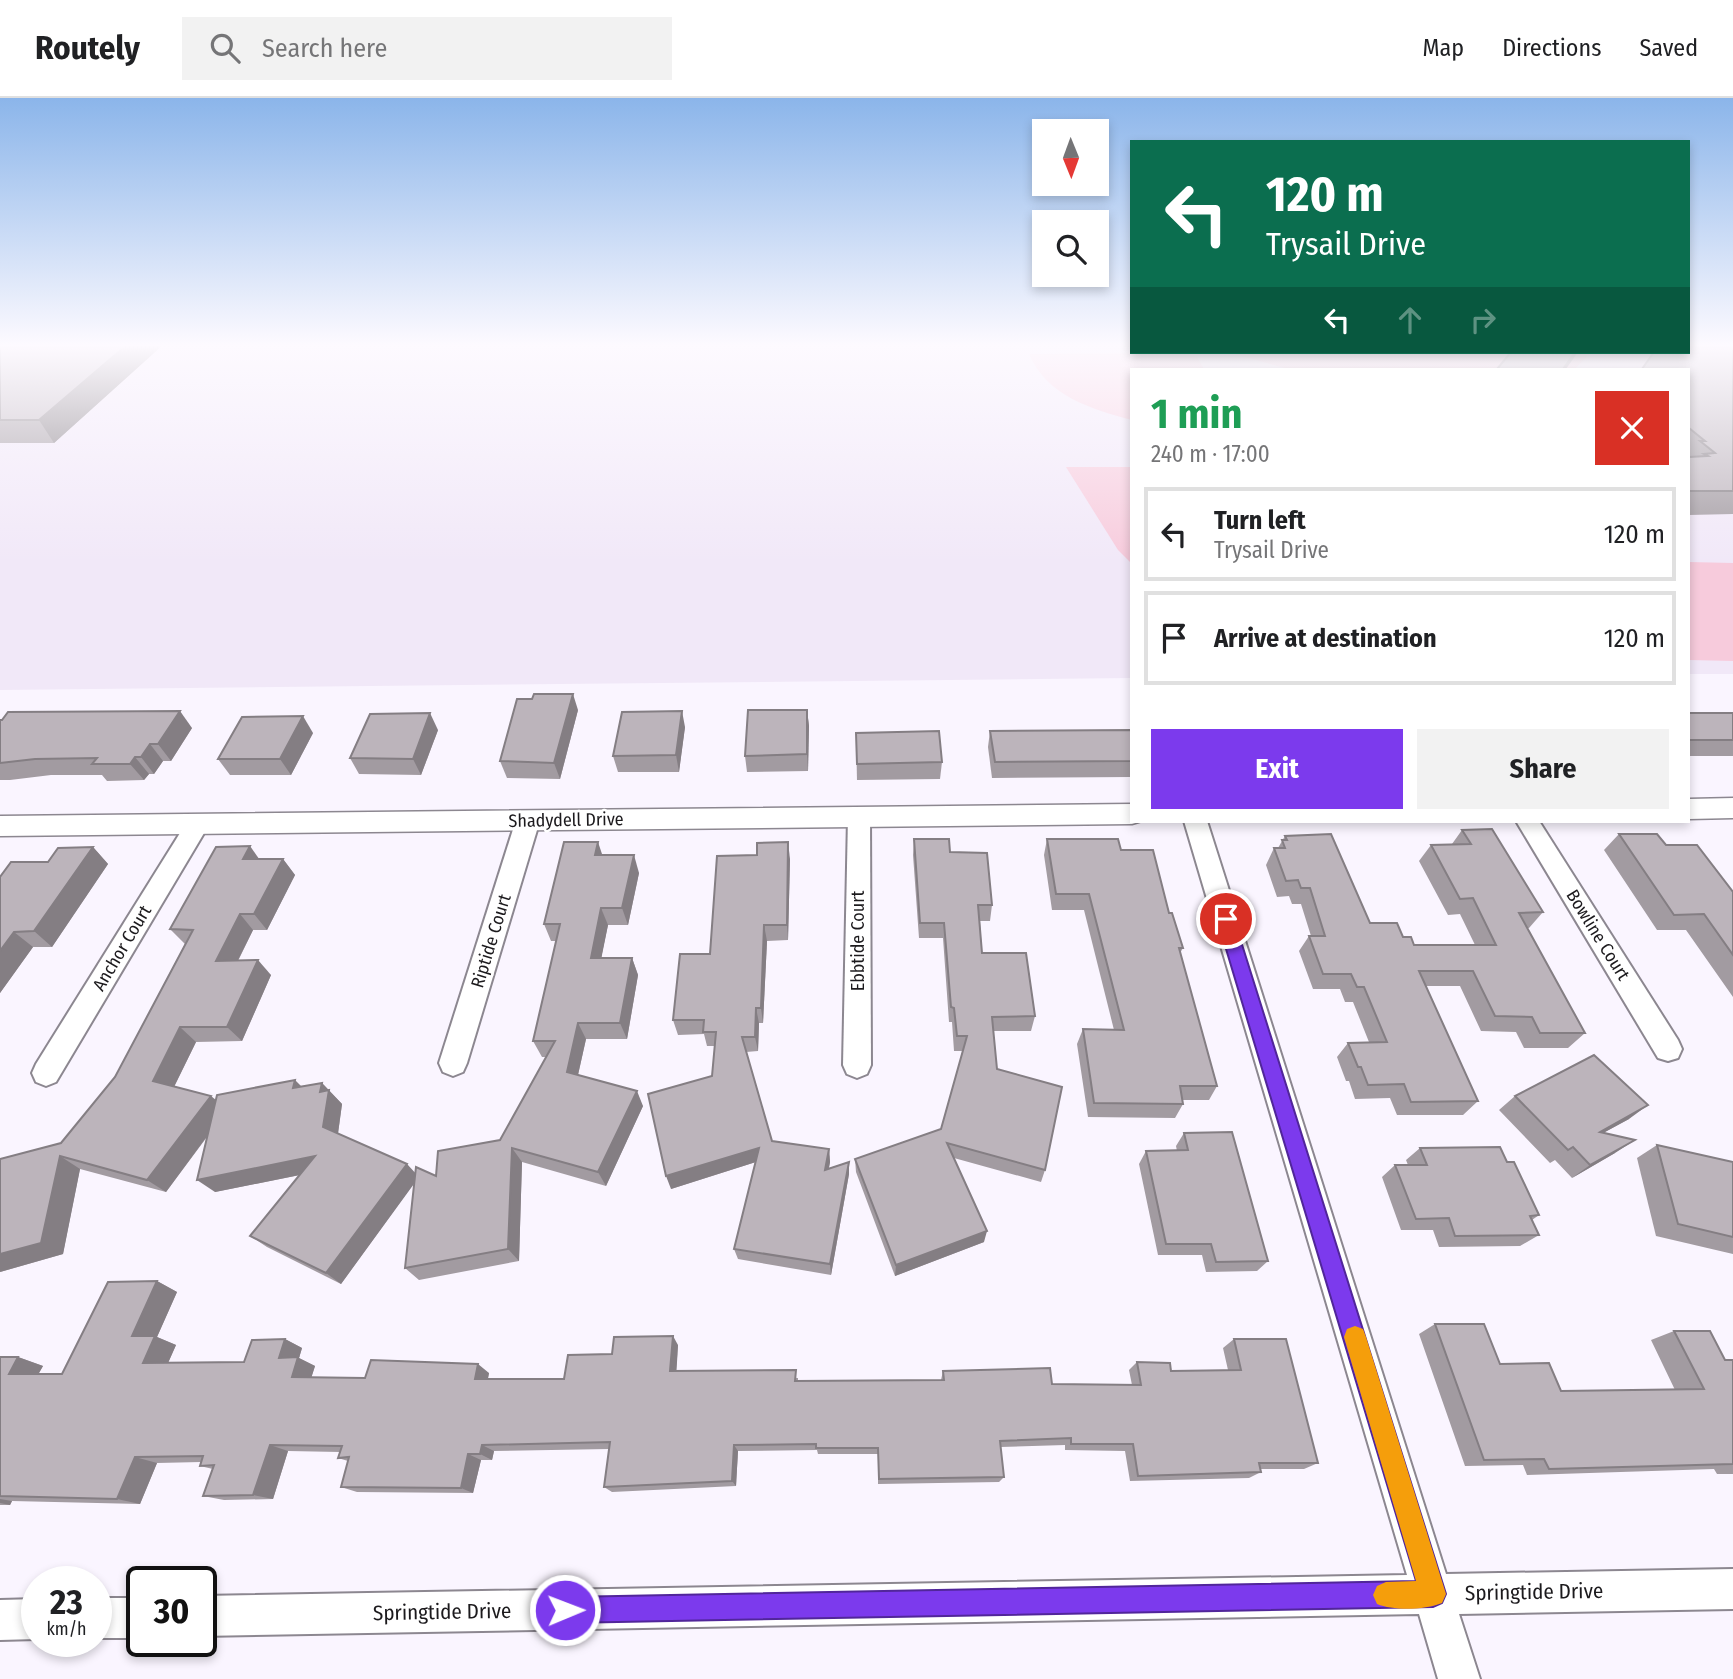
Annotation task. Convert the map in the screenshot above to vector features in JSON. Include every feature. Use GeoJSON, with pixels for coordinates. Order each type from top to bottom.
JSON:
{"type":"FeatureCollection","features":[{"type":"Feature","properties":{"kind":"street"},"geometry":{"type":"LineString","coordinates":[[1690,808],[1733,808]]}},
{"type":"Feature","properties":{"kind":"street","name":"Shadydell Drive"},"geometry":{"type":"LineString","coordinates":[[0,826],[1130,814]]}},
{"type":"Feature","properties":{"kind":"street","name":"Ebbtide Court"},"geometry":{"type":"LineString","coordinates":[[857,1065],[859,817]]}},
{"type":"Feature","properties":{"kind":"street","name":"Riptide Court"},"geometry":{"type":"LineString","coordinates":[[453,1063],[528,820]]}},
{"type":"Feature","properties":{"kind":"street","name":"Anchor Court"},"geometry":{"type":"LineString","coordinates":[[46,1073],[198,823]]}},
{"type":"Feature","properties":{"kind":"street"},"geometry":{"type":"LineString","coordinates":[[1196,823],[1298,1147],[1459,1679]]}},
{"type":"Feature","properties":{"kind":"street","name":"Bowline Court"},"geometry":{"type":"LineString","coordinates":[[1528,823],[1668,1049]]}},
{"type":"Feature","properties":{"kind":"street","name":"Springtide Drive"},"geometry":{"type":"LineString","coordinates":[[217,1616],[1733,1589]]}},
{"type":"Feature","properties":{"kind":"street"},"geometry":{"type":"LineString","coordinates":[[0,1620],[21,1619]]}},
{"type":"Feature","properties":{"kind":"shaded area"},"geometry":{"type":"Polygon","coordinates":[[[0,417],[1130,417],[1130,678],[0,690],[0,417]]]}},
{"type":"Feature","properties":{"kind":"shaded area"},"geometry":{"type":"Polygon","coordinates":[[[1690,417],[1733,417],[1733,674],[1690,674],[1690,417]]]}},
{"type":"Feature","properties":{"kind":"shaded area"},"geometry":{"type":"Polygon","coordinates":[[[1066,467],[1130,467],[1130,562],[1118,550],[1066,467]]]}},
{"type":"Feature","properties":{"kind":"shaded area"},"geometry":{"type":"Polygon","coordinates":[[[1690,562],[1733,563],[1733,661],[1690,660],[1690,562]]]}},
{"type":"Feature","properties":{"kind":"building"},"geometry":{"type":"Polygon","coordinates":[[[0,417],[43,417],[39,420],[0,420],[0,417]]]}},
{"type":"Feature","properties":{"kind":"building"},"geometry":{"type":"Polygon","coordinates":[[[1690,417],[1733,417],[1733,491],[1690,491],[1690,457],[1715,453],[1700,441],[1705,441],[1690,429],[1690,417]]]}},
{"type":"Feature","properties":{"kind":"building"},"geometry":{"type":"Polygon","coordinates":[[[534,694],[573,694],[554,763],[500,761],[517,699],[532,699],[534,694]]]}},
{"type":"Feature","properties":{"kind":"building"},"geometry":{"type":"Polygon","coordinates":[[[748,710],[807,710],[807,754],[745,756],[748,710]]]}},
{"type":"Feature","properties":{"kind":"building"},"geometry":{"type":"Polygon","coordinates":[[[180,711],[158,744],[150,744],[141,757],[135,757],[130,764],[92,764],[97,758],[35,759],[0,763],[0,720],[8,712],[180,711]]]}},
{"type":"Feature","properties":{"kind":"building"},"geometry":{"type":"Polygon","coordinates":[[[682,711],[676,755],[613,756],[622,712],[682,711]]]}},
{"type":"Feature","properties":{"kind":"building"},"geometry":{"type":"Polygon","coordinates":[[[430,713],[413,759],[350,758],[370,714],[430,713]]]}},
{"type":"Feature","properties":{"kind":"building"},"geometry":{"type":"Polygon","coordinates":[[[1690,713],[1733,713],[1733,740],[1690,740],[1690,713]]]}},
{"type":"Feature","properties":{"kind":"building"},"geometry":{"type":"Polygon","coordinates":[[[303,716],[280,759],[218,759],[242,717],[303,716]]]}},
{"type":"Feature","properties":{"kind":"building"},"geometry":{"type":"Polygon","coordinates":[[[1130,730],[1130,761],[995,762],[990,731],[1130,730]]]}},
{"type":"Feature","properties":{"kind":"building"},"geometry":{"type":"Polygon","coordinates":[[[939,731],[942,762],[857,764],[856,733],[939,731]]]}},
{"type":"Feature","properties":{"kind":"building"},"geometry":{"type":"Polygon","coordinates":[[[1492,829],[1543,912],[1519,913],[1585,1033],[1540,1033],[1532,1017],[1495,1016],[1473,971],[1419,971],[1478,1101],[1411,1102],[1404,1084],[1368,1085],[1361,1067],[1358,1067],[1348,1043],[1387,1042],[1364,987],[1357,987],[1351,974],[1323,974],[1309,936],[1325,936],[1310,888],[1301,888],[1298,880],[1286,881],[1274,848],[1285,848],[1282,840],[1287,840],[1285,836],[1331,834],[1370,923],[1397,923],[1403,937],[1411,937],[1414,945],[1496,945],[1473,898],[1460,899],[1431,845],[1471,844],[1462,830],[1492,829]]]}},
{"type":"Feature","properties":{"kind":"building"},"geometry":{"type":"Polygon","coordinates":[[[1619,834],[1657,834],[1666,845],[1697,845],[1733,892],[1733,955],[1704,914],[1674,915],[1619,834]]]}},
{"type":"Feature","properties":{"kind":"building"},"geometry":{"type":"Polygon","coordinates":[[[914,839],[949,839],[950,852],[987,853],[992,905],[978,905],[982,953],[1026,953],[1035,1016],[992,1017],[997,1069],[1062,1087],[1045,1170],[947,1143],[987,1231],[896,1265],[855,1159],[941,1129],[967,1036],[957,1036],[954,1008],[951,1007],[944,923],[920,923],[914,839]]]}},
{"type":"Feature","properties":{"kind":"building"},"geometry":{"type":"Polygon","coordinates":[[[1047,839],[1118,839],[1121,850],[1153,850],[1169,913],[1172,913],[1183,948],[1179,948],[1217,1086],[1180,1086],[1183,1104],[1094,1103],[1083,1029],[1124,1030],[1089,894],[1056,894],[1047,839]]]}},
{"type":"Feature","properties":{"kind":"building"},"geometry":{"type":"Polygon","coordinates":[[[564,842],[598,842],[595,855],[634,855],[622,908],[601,908],[591,958],[632,958],[620,1023],[578,1023],[567,1072],[637,1091],[598,1172],[512,1148],[508,1249],[405,1268],[416,1167],[436,1176],[438,1151],[500,1140],[555,1041],[533,1041],[560,924],[544,924],[564,842]]]}},
{"type":"Feature","properties":{"kind":"building"},"geometry":{"type":"Polygon","coordinates":[[[788,842],[787,925],[764,925],[761,1008],[756,1008],[755,1037],[742,1037],[772,1141],[829,1149],[825,1170],[849,1162],[830,1264],[734,1249],[759,1148],[666,1176],[648,1094],[712,1076],[716,1032],[703,1032],[704,1020],[673,1020],[680,954],[710,954],[717,856],[757,855],[757,843],[788,842]]]}},
{"type":"Feature","properties":{"kind":"building"},"geometry":{"type":"Polygon","coordinates":[[[250,846],[243,859],[283,859],[254,914],[240,914],[216,961],[258,960],[227,1027],[180,1027],[153,1081],[211,1096],[147,1180],[60,1156],[41,1243],[0,1254],[0,1159],[61,1143],[115,1077],[193,930],[170,929],[216,847],[250,846]]]}},
{"type":"Feature","properties":{"kind":"building"},"geometry":{"type":"Polygon","coordinates":[[[93,847],[34,931],[14,932],[0,951],[0,877],[11,862],[48,862],[58,848],[93,847]]]}},
{"type":"Feature","properties":{"kind":"building"},"geometry":{"type":"Polygon","coordinates":[[[1594,1055],[1648,1105],[1600,1132],[1635,1140],[1590,1165],[1573,1147],[1568,1150],[1515,1096],[1594,1055]]]}},
{"type":"Feature","properties":{"kind":"building"},"geometry":{"type":"Polygon","coordinates":[[[295,1080],[293,1088],[322,1083],[320,1092],[329,1090],[323,1127],[407,1164],[326,1273],[250,1236],[315,1156],[197,1180],[217,1095],[295,1080]]]}},
{"type":"Feature","properties":{"kind":"building"},"geometry":{"type":"Polygon","coordinates":[[[1232,1132],[1268,1261],[1216,1262],[1211,1244],[1166,1244],[1146,1151],[1188,1150],[1184,1133],[1232,1132]]]}},
{"type":"Feature","properties":{"kind":"building"},"geometry":{"type":"Polygon","coordinates":[[[1657,1145],[1733,1162],[1733,1237],[1678,1224],[1657,1145]]]}},
{"type":"Feature","properties":{"kind":"building"},"geometry":{"type":"Polygon","coordinates":[[[1500,1147],[1507,1162],[1514,1162],[1539,1215],[1530,1216],[1539,1235],[1455,1236],[1449,1218],[1416,1219],[1395,1165],[1427,1165],[1420,1148],[1500,1147]]]}},
{"type":"Feature","properties":{"kind":"building"},"geometry":{"type":"Polygon","coordinates":[[[157,1281],[132,1336],[155,1336],[143,1363],[244,1362],[252,1340],[285,1339],[279,1358],[298,1357],[292,1377],[365,1378],[371,1360],[478,1364],[475,1379],[564,1379],[568,1355],[612,1354],[614,1337],[673,1336],[670,1371],[796,1370],[795,1381],[944,1380],[943,1371],[1050,1368],[1052,1384],[1141,1385],[1137,1362],[1170,1363],[1171,1371],[1241,1370],[1234,1339],[1286,1339],[1318,1463],[1259,1463],[1261,1472],[1138,1476],[1133,1444],[1071,1444],[1071,1438],[1000,1441],[1004,1477],[879,1479],[878,1448],[816,1448],[816,1444],[734,1445],[732,1481],[604,1487],[610,1442],[482,1445],[480,1454],[468,1454],[461,1488],[341,1487],[349,1457],[338,1458],[342,1446],[270,1445],[253,1495],[203,1496],[214,1465],[200,1466],[203,1456],[135,1457],[117,1499],[0,1496],[0,1357],[18,1357],[9,1374],[62,1374],[108,1282],[157,1281]]]}},
{"type":"Feature","properties":{"kind":"building"},"geometry":{"type":"Polygon","coordinates":[[[1435,1324],[1484,1324],[1500,1364],[1549,1363],[1561,1391],[1704,1389],[1674,1331],[1710,1331],[1725,1360],[1733,1360],[1733,1464],[1549,1469],[1544,1459],[1484,1460],[1435,1324]]]}},
{"type":"Feature","properties":{"kind":"slow traffic"},"geometry":{"type":"LineString","coordinates":[[1355,1337],[1433,1594],[1386,1595]]}},
{"type":"Feature","properties":{"kind":"route"},"geometry":{"type":"LineString","coordinates":[[565,1610],[1433,1594],[1226,919]]}}]}
